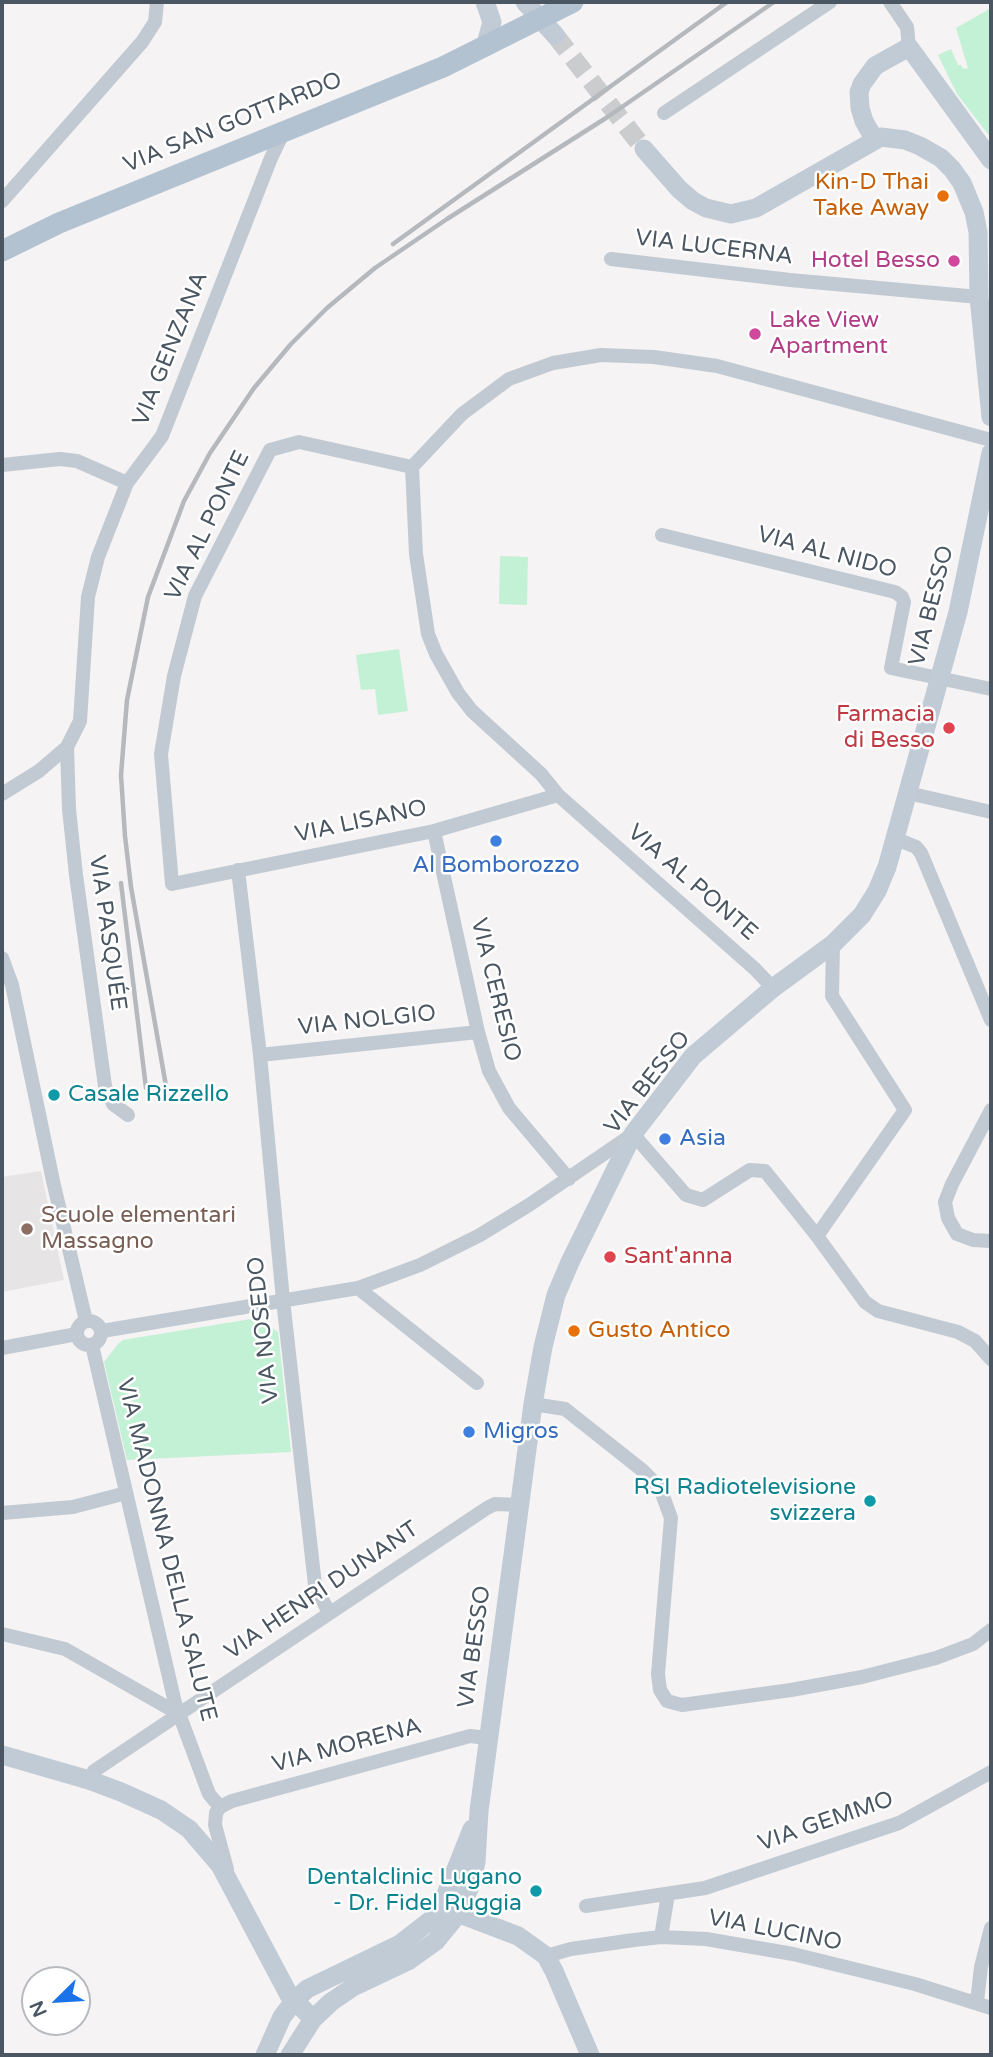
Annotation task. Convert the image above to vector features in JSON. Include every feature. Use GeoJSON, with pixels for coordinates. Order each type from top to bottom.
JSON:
{"type":"FeatureCollection","features":[{"type":"Feature","properties":{"kind":"main road"},"geometry":{"type":"LineString","coordinates":[[485,2],[492,22],[485,47]]}},
{"type":"Feature","properties":{"kind":"main road"},"geometry":{"type":"LineString","coordinates":[[526,2],[549,27]]}},
{"type":"Feature","properties":{"kind":"main road","name":"VIA SAN GOTTARDO"},"geometry":{"type":"LineString","coordinates":[[2,251],[59,223],[485,47],[549,27],[573,2]]}},
{"type":"Feature","properties":{"kind":"main road"},"geometry":{"type":"LineString","coordinates":[[874,139],[860,108],[859,92],[862,84],[875,66],[909,47],[991,160]]}},
{"type":"Feature","properties":{"kind":"main road"},"geometry":{"type":"LineString","coordinates":[[644,149],[693,201],[706,208],[731,214],[756,208],[874,139],[894,138],[920,146],[941,158],[962,183],[974,212],[978,232],[979,297],[991,416]]}},
{"type":"Feature","properties":{"kind":"main road","name":"VIA BESSO"},"geometry":{"type":"LineString","coordinates":[[290,2055],[313,2019],[342,1993],[396,1968],[436,1941],[450,1911],[472,1882],[488,1738],[533,1404],[556,1295],[633,1134],[693,1056],[773,988],[833,944],[868,906],[887,867],[958,612],[991,453]]}},
{"type":"Feature","properties":{"kind":"main road"},"geometry":{"type":"LineString","coordinates":[[2,1755],[89,1780],[143,1801],[175,1818],[209,1850],[230,1882],[294,2001],[313,2019]]}},
{"type":"Feature","properties":{"kind":"main road"},"geometry":{"type":"LineString","coordinates":[[450,1911],[518,1936],[546,1956],[586,2053]]}},
{"type":"Feature","properties":{"kind":"main road","name":"VIA BESSO"},"geometry":{"type":"LineString","coordinates":[[294,2001],[320,1980],[400,1944],[431,1920],[450,1911]]}},
{"type":"Feature","properties":{"kind":"main road"},"geometry":{"type":"LineString","coordinates":[[265,2055],[282,2017],[294,2001]]}},
{"type":"Feature","properties":{"kind":"street"},"geometry":{"type":"LineString","coordinates":[[2,201],[142,41],[155,22],[157,2]]}},
{"type":"Feature","properties":{"kind":"street"},"geometry":{"type":"LineString","coordinates":[[664,113],[830,2]]}},
{"type":"Feature","properties":{"kind":"street"},"geometry":{"type":"LineString","coordinates":[[890,2],[907,27],[909,47]]}},
{"type":"Feature","properties":{"kind":"street","name":"VIA GENZANA"},"geometry":{"type":"LineString","coordinates":[[2,794],[39,771],[67,747],[80,721],[83,657],[92,578],[127,483],[162,436],[284,131]]}},
{"type":"Feature","properties":{"kind":"street","name":"VIA LUCERNA"},"geometry":{"type":"LineString","coordinates":[[611,259],[790,280],[979,297]]}},
{"type":"Feature","properties":{"kind":"street"},"geometry":{"type":"LineString","coordinates":[[412,467],[462,414],[509,379],[553,363],[601,355],[654,357],[717,366],[991,440]]}},
{"type":"Feature","properties":{"kind":"street","name":"VIA AL PONTE"},"geometry":{"type":"LineString","coordinates":[[172,884],[161,754],[174,676],[195,596],[270,450],[299,442],[412,467],[416,554],[428,634],[458,693],[472,711],[541,774],[558,795],[755,969],[773,988]]}},
{"type":"Feature","properties":{"kind":"street"},"geometry":{"type":"LineString","coordinates":[[2,465],[60,459],[77,461],[127,483]]}},
{"type":"Feature","properties":{"kind":"street","name":"VIA AL NIDO"},"geometry":{"type":"LineString","coordinates":[[662,535],[899,594],[904,607],[891,668],[940,677]]}},
{"type":"Feature","properties":{"kind":"street"},"geometry":{"type":"LineString","coordinates":[[940,677],[991,689]]}},
{"type":"Feature","properties":{"kind":"street","name":"VIA PASQUÉE"},"geometry":{"type":"LineString","coordinates":[[67,747],[69,810],[76,874],[105,1086],[113,1104],[128,1115]]}},
{"type":"Feature","properties":{"kind":"street"},"geometry":{"type":"LineString","coordinates":[[908,793],[991,812]]}},
{"type":"Feature","properties":{"kind":"street","name":"VIA LISANO"},"geometry":{"type":"LineString","coordinates":[[172,884],[434,831],[532,805],[558,795]]}},
{"type":"Feature","properties":{"kind":"street","name":"VIA CERESIO"},"geometry":{"type":"LineString","coordinates":[[434,831],[489,1071],[509,1108],[569,1179]]}},
{"type":"Feature","properties":{"kind":"street"},"geometry":{"type":"LineString","coordinates":[[894,838],[916,847],[921,853],[991,1020]]}},
{"type":"Feature","properties":{"kind":"street","name":"VIA NOSEDO"},"geometry":{"type":"LineString","coordinates":[[238,870],[315,1585],[330,1613]]}},
{"type":"Feature","properties":{"kind":"street"},"geometry":{"type":"LineString","coordinates":[[817,1236],[905,1110],[832,996],[833,944]]}},
{"type":"Feature","properties":{"kind":"street"},"geometry":{"type":"LineString","coordinates":[[2,958],[12,985],[50,1169],[86,1321]]}},
{"type":"Feature","properties":{"kind":"street","name":"VIA NOLGIO"},"geometry":{"type":"LineString","coordinates":[[260,1055],[478,1032]]}},
{"type":"Feature","properties":{"kind":"street"},"geometry":{"type":"LineString","coordinates":[[991,1110],[945,1202],[948,1218],[957,1234],[973,1240],[991,1241]]}},
{"type":"Feature","properties":{"kind":"street"},"geometry":{"type":"LineString","coordinates":[[102,1331],[358,1287],[420,1265],[480,1235],[569,1179],[633,1134],[686,1195],[703,1200],[750,1170],[765,1171],[865,1302],[878,1311],[958,1332],[975,1341],[991,1360]]}},
{"type":"Feature","properties":{"kind":"street"},"geometry":{"type":"LineString","coordinates":[[358,1287],[477,1383]]}},
{"type":"Feature","properties":{"kind":"street"},"geometry":{"type":"LineString","coordinates":[[77,1335],[79,1326],[86,1321],[94,1322],[102,1331]]}},
{"type":"Feature","properties":{"kind":"street"},"geometry":{"type":"LineString","coordinates":[[77,1335],[84,1344],[92,1345],[100,1339],[102,1331]]}},
{"type":"Feature","properties":{"kind":"street"},"geometry":{"type":"LineString","coordinates":[[2,1348],[77,1335]]}},
{"type":"Feature","properties":{"kind":"street","name":"VIA MADONNA DELLA SALUTE"},"geometry":{"type":"LineString","coordinates":[[92,1345],[179,1714],[209,1794],[220,1807]]}},
{"type":"Feature","properties":{"kind":"street"},"geometry":{"type":"LineString","coordinates":[[533,1404],[565,1409],[642,1470],[660,1488],[671,1518],[658,1674],[660,1690],[667,1701],[682,1705],[862,1677],[936,1658],[973,1644],[991,1630]]}},
{"type":"Feature","properties":{"kind":"street"},"geometry":{"type":"LineString","coordinates":[[2,1513],[74,1507],[126,1493]]}},
{"type":"Feature","properties":{"kind":"street","name":"VIA HENRI DUNANT"},"geometry":{"type":"LineString","coordinates":[[89,1780],[94,1771],[487,1508],[495,1504],[519,1505]]}},
{"type":"Feature","properties":{"kind":"street"},"geometry":{"type":"LineString","coordinates":[[2,1634],[65,1649],[179,1714]]}},
{"type":"Feature","properties":{"kind":"street","name":"VIA MORENA"},"geometry":{"type":"LineString","coordinates":[[220,1807],[232,1801],[470,1735],[488,1738]]}},
{"type":"Feature","properties":{"kind":"street","name":"VIA GEMMO"},"geometry":{"type":"LineString","coordinates":[[586,1906],[705,1888],[899,1822],[991,1772]]}},
{"type":"Feature","properties":{"kind":"street"},"geometry":{"type":"LineString","coordinates":[[220,1807],[216,1813],[215,1825],[230,1882]]}},
{"type":"Feature","properties":{"kind":"street"},"geometry":{"type":"LineString","coordinates":[[660,1937],[668,1894]]}},
{"type":"Feature","properties":{"kind":"street"},"geometry":{"type":"LineString","coordinates":[[977,2002],[981,1967],[991,1928]]}},
{"type":"Feature","properties":{"kind":"street","name":"VIA LUCINO"},"geometry":{"type":"LineString","coordinates":[[546,1956],[571,1949],[660,1937],[706,1939],[793,1954],[915,1984],[991,2008]]}},
{"type":"Feature","properties":{"kind":"shaded area","name":"Scuole elementari Massagno"},"geometry":{"type":"Polygon","coordinates":[[[41,1171],[64,1280],[2,1292],[2,1177],[41,1171]]]}},
{"type":"Feature","properties":{"kind":"green space"},"geometry":{"type":"Polygon","coordinates":[[[991,8],[991,138],[957,94],[938,55],[951,49],[958,65],[963,69],[968,68],[956,28],[991,8]]]}},
{"type":"Feature","properties":{"kind":"green space"},"geometry":{"type":"Polygon","coordinates":[[[500,556],[528,557],[527,605],[499,604],[500,556]]]}},
{"type":"Feature","properties":{"kind":"green space"},"geometry":{"type":"Polygon","coordinates":[[[399,649],[408,711],[378,715],[375,689],[361,690],[356,655],[399,649]]]}},
{"type":"Feature","properties":{"kind":"green space"},"geometry":{"type":"Polygon","coordinates":[[[257,1318],[278,1332],[291,1452],[127,1460],[104,1362],[118,1344],[123,1340],[257,1318]]]}},
{"type":"Feature","properties":{"kind":"tunnel"},"geometry":{"type":"LineString","coordinates":[[555,35],[644,149]]}},
{"type":"Feature","properties":{"kind":"railway"},"geometry":{"type":"LineString","coordinates":[[393,244],[727,2]]}},
{"type":"Feature","properties":{"kind":"railway"},"geometry":{"type":"LineString","coordinates":[[166,1086],[131,887],[121,775],[127,700],[148,597],[184,501],[210,453],[254,388],[291,344],[327,308],[375,268],[606,118],[774,2]]}},
{"type":"Feature","properties":{"kind":"railway"},"geometry":{"type":"LineString","coordinates":[[121,883],[146,1088]]}},
{"type":"Feature","properties":{"kind":"place","name":"Kin-D Thai Take Away"},"geometry":{"type":"Point","coordinates":[943,196]}},
{"type":"Feature","properties":{"kind":"place","name":"Hotel Besso"},"geometry":{"type":"Point","coordinates":[954,261]}},
{"type":"Feature","properties":{"kind":"place","name":"Lake View Apartment"},"geometry":{"type":"Point","coordinates":[755,334]}},
{"type":"Feature","properties":{"kind":"place","name":"Farmacia di Besso"},"geometry":{"type":"Point","coordinates":[949,728]}},
{"type":"Feature","properties":{"kind":"place","name":"Al Bomborozzo"},"geometry":{"type":"Point","coordinates":[496,841]}},
{"type":"Feature","properties":{"kind":"place","name":"Casale Rizzello"},"geometry":{"type":"Point","coordinates":[54,1095]}},
{"type":"Feature","properties":{"kind":"place","name":"Asia"},"geometry":{"type":"Point","coordinates":[665,1139]}},
{"type":"Feature","properties":{"kind":"place","name":"Scuole elementari Massagno"},"geometry":{"type":"Point","coordinates":[27,1229]}},
{"type":"Feature","properties":{"kind":"place","name":"Sant'anna"},"geometry":{"type":"Point","coordinates":[610,1257]}},
{"type":"Feature","properties":{"kind":"place","name":"Gusto Antico"},"geometry":{"type":"Point","coordinates":[574,1331]}},
{"type":"Feature","properties":{"kind":"place","name":"Migros"},"geometry":{"type":"Point","coordinates":[469,1432]}},
{"type":"Feature","properties":{"kind":"place","name":"RSI Radiotelevisione svizzera"},"geometry":{"type":"Point","coordinates":[870,1501]}},
{"type":"Feature","properties":{"kind":"place","name":"Dentalclinic Lugano - Dr. Fidel Ruggia"},"geometry":{"type":"Point","coordinates":[536,1891]}}]}
